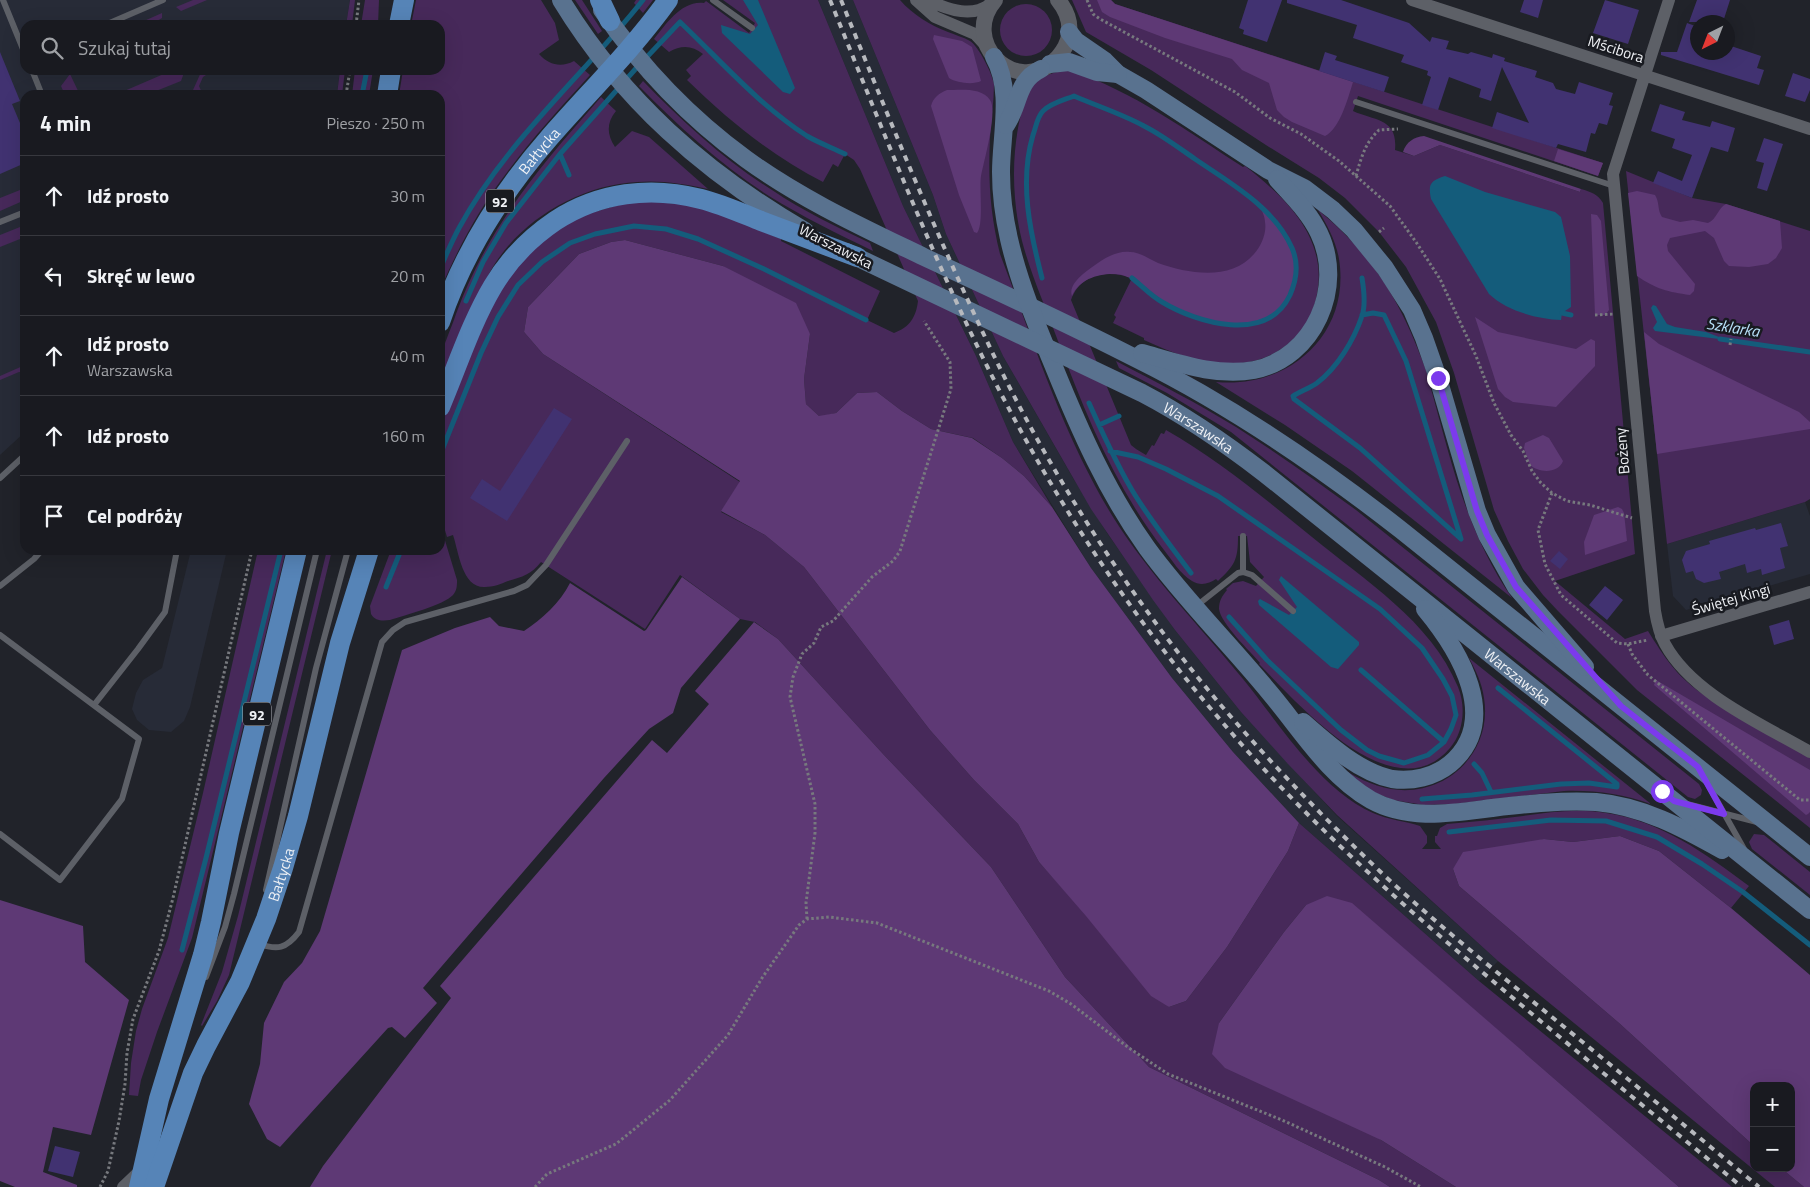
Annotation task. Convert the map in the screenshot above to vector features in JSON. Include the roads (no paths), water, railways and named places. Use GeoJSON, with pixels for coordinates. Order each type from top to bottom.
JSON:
{"type":"FeatureCollection","features":[{"type":"Feature","properties":{"kind":"main road"},"geometry":{"type":"LineString","coordinates":[[388,20],[389,0]]}},
{"type":"Feature","properties":{"kind":"main road"},"geometry":{"type":"LineString","coordinates":[[400,20],[404,0]]}},
{"type":"Feature","properties":{"kind":"main road","name":"Warszawska"},"geometry":{"type":"LineString","coordinates":[[561,0],[590,44],[631,94],[676,140],[722,178],[781,217],[857,257],[1161,403],[1222,441],[1810,910]]}},
{"type":"Feature","properties":{"kind":"main road","name":"Warszawska"},"geometry":{"type":"LineString","coordinates":[[596,0],[610,21],[651,72],[682,105],[724,142],[746,158],[788,187],[864,228],[1108,344],[1206,395],[1270,435],[1334,478],[1401,530],[1810,858]]}},
{"type":"Feature","properties":{"kind":"main road"},"geometry":{"type":"LineString","coordinates":[[600,0],[610,21]]}},
{"type":"Feature","properties":{"kind":"main road","name":"Bałtycka"},"geometry":{"type":"LineString","coordinates":[[445,310],[465,262],[501,199],[544,144],[647,27],[668,0]]}},
{"type":"Feature","properties":{"kind":"main road"},"geometry":{"type":"LineString","coordinates":[[1069,32],[1076,41],[1105,61],[1118,74],[1146,90],[1268,170],[1304,188],[1333,210],[1369,248],[1400,290],[1412,310],[1424,338],[1438,378],[1477,511],[1491,544],[1516,587],[1621,706]]}},
{"type":"Feature","properties":{"kind":"main road"},"geometry":{"type":"LineString","coordinates":[[991,53],[1002,76],[1004,128],[1001,173],[1004,218],[1013,256],[1037,327],[1092,456],[1117,503],[1148,550],[1270,693],[1334,772],[1365,796],[1391,809],[1409,813],[1432,815],[1563,802],[1598,802],[1626,807],[1670,822],[1763,875],[1790,894]]}},
{"type":"Feature","properties":{"kind":"main road"},"geometry":{"type":"LineString","coordinates":[[1004,128],[1012,116],[1026,80],[1046,66],[1069,62],[1097,72],[1118,74]]}},
{"type":"Feature","properties":{"kind":"main road"},"geometry":{"type":"LineString","coordinates":[[387,75],[387,90]]}},
{"type":"Feature","properties":{"kind":"main road"},"geometry":{"type":"LineString","coordinates":[[388,90],[390,75]]}},
{"type":"Feature","properties":{"kind":"main road"},"geometry":{"type":"LineString","coordinates":[[1108,344],[1197,368],[1238,372],[1255,370],[1277,361],[1305,339],[1318,320],[1327,296],[1329,272],[1327,259],[1320,234],[1312,220],[1268,170]]}},
{"type":"Feature","properties":{"kind":"main road"},"geometry":{"type":"LineString","coordinates":[[445,395],[480,310],[493,285],[507,265],[521,248],[543,229],[563,216],[605,197],[646,192],[668,192],[702,199],[857,257]]}},
{"type":"Feature","properties":{"kind":"main road","name":"92"},"geometry":{"type":"LineString","coordinates":[[141,1178],[159,1099],[203,955],[231,824],[296,555]]}},
{"type":"Feature","properties":{"kind":"main road","name":"Bałtycka"},"geometry":{"type":"LineString","coordinates":[[154,1187],[193,1073],[240,982],[253,951],[292,840],[330,680],[367,555]]}},
{"type":"Feature","properties":{"kind":"main road"},"geometry":{"type":"LineString","coordinates":[[354,597],[375,555]]}},
{"type":"Feature","properties":{"kind":"main road"},"geometry":{"type":"LineString","coordinates":[[1270,693],[1334,748],[1374,772],[1391,778],[1410,780],[1427,777],[1448,766],[1462,752],[1470,737],[1474,713],[1471,689],[1463,667],[1450,644],[1430,615],[1401,582]]}},
{"type":"Feature","properties":{"kind":"street"},"geometry":{"type":"LineString","coordinates":[[916,0],[935,17],[975,34],[1002,64],[1025,72],[1046,66],[1064,51],[1069,32],[1067,15],[1058,0]]}},
{"type":"Feature","properties":{"kind":"street"},"geometry":{"type":"LineString","coordinates":[[928,0],[952,10],[966,12],[982,10],[994,1]]}},
{"type":"Feature","properties":{"kind":"street","name":"Mścibora"},"geometry":{"type":"LineString","coordinates":[[1412,0],[1810,130]]}},
{"type":"Feature","properties":{"kind":"street","name":"Bożeny"},"geometry":{"type":"LineString","coordinates":[[1669,0],[1613,174],[1654,611],[1661,636],[1678,663],[1699,684],[1737,710],[1810,752]]}},
{"type":"Feature","properties":{"kind":"street"},"geometry":{"type":"LineString","coordinates":[[991,53],[984,38],[984,23],[987,11],[994,1]]}},
{"type":"Feature","properties":{"kind":"street","name":"Świętej Kingi"},"geometry":{"type":"LineString","coordinates":[[1661,636],[1810,592]]}},
{"type":"Feature","properties":{"kind":"street"},"geometry":{"type":"LineString","coordinates":[[123,1187],[141,1178]]}},
{"type":"Feature","properties":{"kind":"lane"},"geometry":{"type":"LineString","coordinates":[[3,0],[20,42]]}},
{"type":"Feature","properties":{"kind":"lane"},"geometry":{"type":"LineString","coordinates":[[116,20],[163,0]]}},
{"type":"Feature","properties":{"kind":"lane"},"geometry":{"type":"LineString","coordinates":[[712,0],[752,28]]}},
{"type":"Feature","properties":{"kind":"lane"},"geometry":{"type":"LineString","coordinates":[[34,75],[40,90]]}},
{"type":"Feature","properties":{"kind":"lane"},"geometry":{"type":"LineString","coordinates":[[1356,102],[1614,186]]}},
{"type":"Feature","properties":{"kind":"lane"},"geometry":{"type":"LineString","coordinates":[[0,222],[20,214]]}},
{"type":"Feature","properties":{"kind":"lane"},"geometry":{"type":"LineString","coordinates":[[262,909],[253,951],[281,947],[291,943],[299,932],[382,642],[393,630],[406,622],[514,591],[531,582],[546,565],[626,441]]}},
{"type":"Feature","properties":{"kind":"lane"},"geometry":{"type":"LineString","coordinates":[[0,478],[20,460]]}},
{"type":"Feature","properties":{"kind":"lane"},"geometry":{"type":"LineString","coordinates":[[1243,536],[1243,572]]}},
{"type":"Feature","properties":{"kind":"lane"},"geometry":{"type":"LineString","coordinates":[[0,586],[38,555]]}},
{"type":"Feature","properties":{"kind":"lane"},"geometry":{"type":"LineString","coordinates":[[94,705],[165,612],[176,555]]}},
{"type":"Feature","properties":{"kind":"lane"},"geometry":{"type":"LineString","coordinates":[[172,1056],[225,927],[316,555]]}},
{"type":"Feature","properties":{"kind":"lane"},"geometry":{"type":"LineString","coordinates":[[264,900],[316,668],[347,555]]}},
{"type":"Feature","properties":{"kind":"lane"},"geometry":{"type":"LineString","coordinates":[[1195,607],[1234,576],[1243,572],[1252,575],[1293,611]]}},
{"type":"Feature","properties":{"kind":"lane"},"geometry":{"type":"LineString","coordinates":[[0,635],[139,739],[122,799],[60,880],[1,838]]}},
{"type":"Feature","properties":{"kind":"lane"},"geometry":{"type":"LineString","coordinates":[[1698,767],[1752,863]]}},
{"type":"Feature","properties":{"kind":"lane"},"geometry":{"type":"LineString","coordinates":[[1674,801],[1770,826]]}},
{"type":"Feature","properties":{"kind":"water"},"geometry":{"type":"Polygon","coordinates":[[[743,0],[758,0],[795,88],[790,94],[783,92],[722,33],[721,25],[750,34],[758,25],[743,0]]]}},
{"type":"Feature","properties":{"kind":"water"},"geometry":{"type":"Polygon","coordinates":[[[1445,176],[1485,192],[1555,212],[1561,217],[1570,256],[1571,307],[1562,313],[1561,320],[1523,313],[1504,305],[1489,294],[1431,199],[1431,184],[1445,176]]]}},
{"type":"Feature","properties":{"kind":"water"},"geometry":{"type":"Polygon","coordinates":[[[1653,305],[1656,306],[1667,324],[1706,332],[1727,340],[1655,331],[1653,328],[1657,322],[1651,308],[1653,305]]]}},
{"type":"Feature","properties":{"kind":"water"},"geometry":{"type":"Polygon","coordinates":[[[1281,576],[1359,642],[1359,645],[1338,669],[1331,667],[1259,605],[1258,601],[1260,599],[1289,615],[1297,607],[1279,580],[1281,576]]]}},
{"type":"Feature","properties":{"kind":"waterway"},"geometry":{"type":"LineString","coordinates":[[445,257],[459,228],[499,166],[643,0]]}},
{"type":"Feature","properties":{"kind":"waterway"},"geometry":{"type":"LineString","coordinates":[[645,59],[680,22],[757,97],[789,124],[816,141],[845,154]]}},
{"type":"Feature","properties":{"kind":"waterway"},"geometry":{"type":"LineString","coordinates":[[569,175],[560,154],[639,65]]}},
{"type":"Feature","properties":{"kind":"waterway"},"geometry":{"type":"LineString","coordinates":[[363,90],[366,75]]}},
{"type":"Feature","properties":{"kind":"waterway"},"geometry":{"type":"LineString","coordinates":[[1042,278],[1030,225],[1028,207],[1027,171],[1029,153],[1041,113],[1046,108],[1074,96],[1151,130],[1250,197],[1263,208],[1284,233],[1292,248],[1296,266],[1296,277],[1290,295],[1279,310],[1265,320],[1249,324],[1230,325],[1194,317],[1158,300],[1132,278]]}},
{"type":"Feature","properties":{"kind":"waterway"},"geometry":{"type":"LineString","coordinates":[[466,301],[483,262],[506,223],[560,154]]}},
{"type":"Feature","properties":{"kind":"waterway"},"geometry":{"type":"LineString","coordinates":[[445,443],[481,353],[498,317],[518,285],[542,262],[570,243],[595,234],[634,226],[666,229],[698,239],[764,269],[866,320]]}},
{"type":"Feature","properties":{"kind":"waterway"},"geometry":{"type":"LineString","coordinates":[[1362,278],[1364,307],[1359,325],[1350,344],[1338,362],[1324,377],[1314,385],[1293,396],[1294,399],[1360,448],[1461,539]]}},
{"type":"Feature","properties":{"kind":"waterway"},"geometry":{"type":"LineString","coordinates":[[1362,315],[1373,313],[1384,315],[1406,361],[1461,539]]}},
{"type":"Feature","properties":{"kind":"waterway","name":"Szklarka"},"geometry":{"type":"LineString","coordinates":[[1562,313],[1571,315]]}},
{"type":"Feature","properties":{"kind":"waterway","name":"Szklarka"},"geometry":{"type":"LineString","coordinates":[[1720,339],[1810,352]]}},
{"type":"Feature","properties":{"kind":"waterway"},"geometry":{"type":"LineString","coordinates":[[1089,403],[1128,484],[1155,525],[1191,573]]}},
{"type":"Feature","properties":{"kind":"waterway"},"geometry":{"type":"LineString","coordinates":[[1099,425],[1119,416]]}},
{"type":"Feature","properties":{"kind":"waterway"},"geometry":{"type":"LineString","coordinates":[[1110,451],[1138,457],[1218,496],[1380,609],[1422,648],[1452,696],[1456,715],[1444,742],[1428,755],[1404,763],[1379,756],[1367,750],[1341,730],[1267,660],[1229,617]]}},
{"type":"Feature","properties":{"kind":"waterway"},"geometry":{"type":"LineString","coordinates":[[182,950],[280,555]]}},
{"type":"Feature","properties":{"kind":"waterway"},"geometry":{"type":"LineString","coordinates":[[386,587],[399,555]]}},
{"type":"Feature","properties":{"kind":"waterway"},"geometry":{"type":"LineString","coordinates":[[1361,670],[1444,742]]}},
{"type":"Feature","properties":{"kind":"waterway"},"geometry":{"type":"LineString","coordinates":[[1422,799],[1561,784],[1589,783],[1617,787],[1617,784],[1498,688]]}},
{"type":"Feature","properties":{"kind":"waterway"},"geometry":{"type":"LineString","coordinates":[[1474,764],[1482,773],[1491,792]]}},
{"type":"Feature","properties":{"kind":"waterway"},"geometry":{"type":"LineString","coordinates":[[1449,832],[1551,820],[1606,821],[1657,837],[1702,864],[1743,892],[1810,945]]}},
{"type":"Feature","properties":{"kind":"railway"},"geometry":{"type":"LineString","coordinates":[[830,0],[925,230],[987,366],[1011,413],[1065,507],[1124,597],[1156,640],[1254,758],[1350,856],[1488,977],[1742,1187]]}},
{"type":"Feature","properties":{"kind":"railway"},"geometry":{"type":"LineString","coordinates":[[841,0],[935,226],[996,360],[1045,454],[1073,500],[1133,592],[1165,636],[1198,678],[1269,759],[1327,820],[1387,878],[1474,954],[1759,1187]]}}]}
